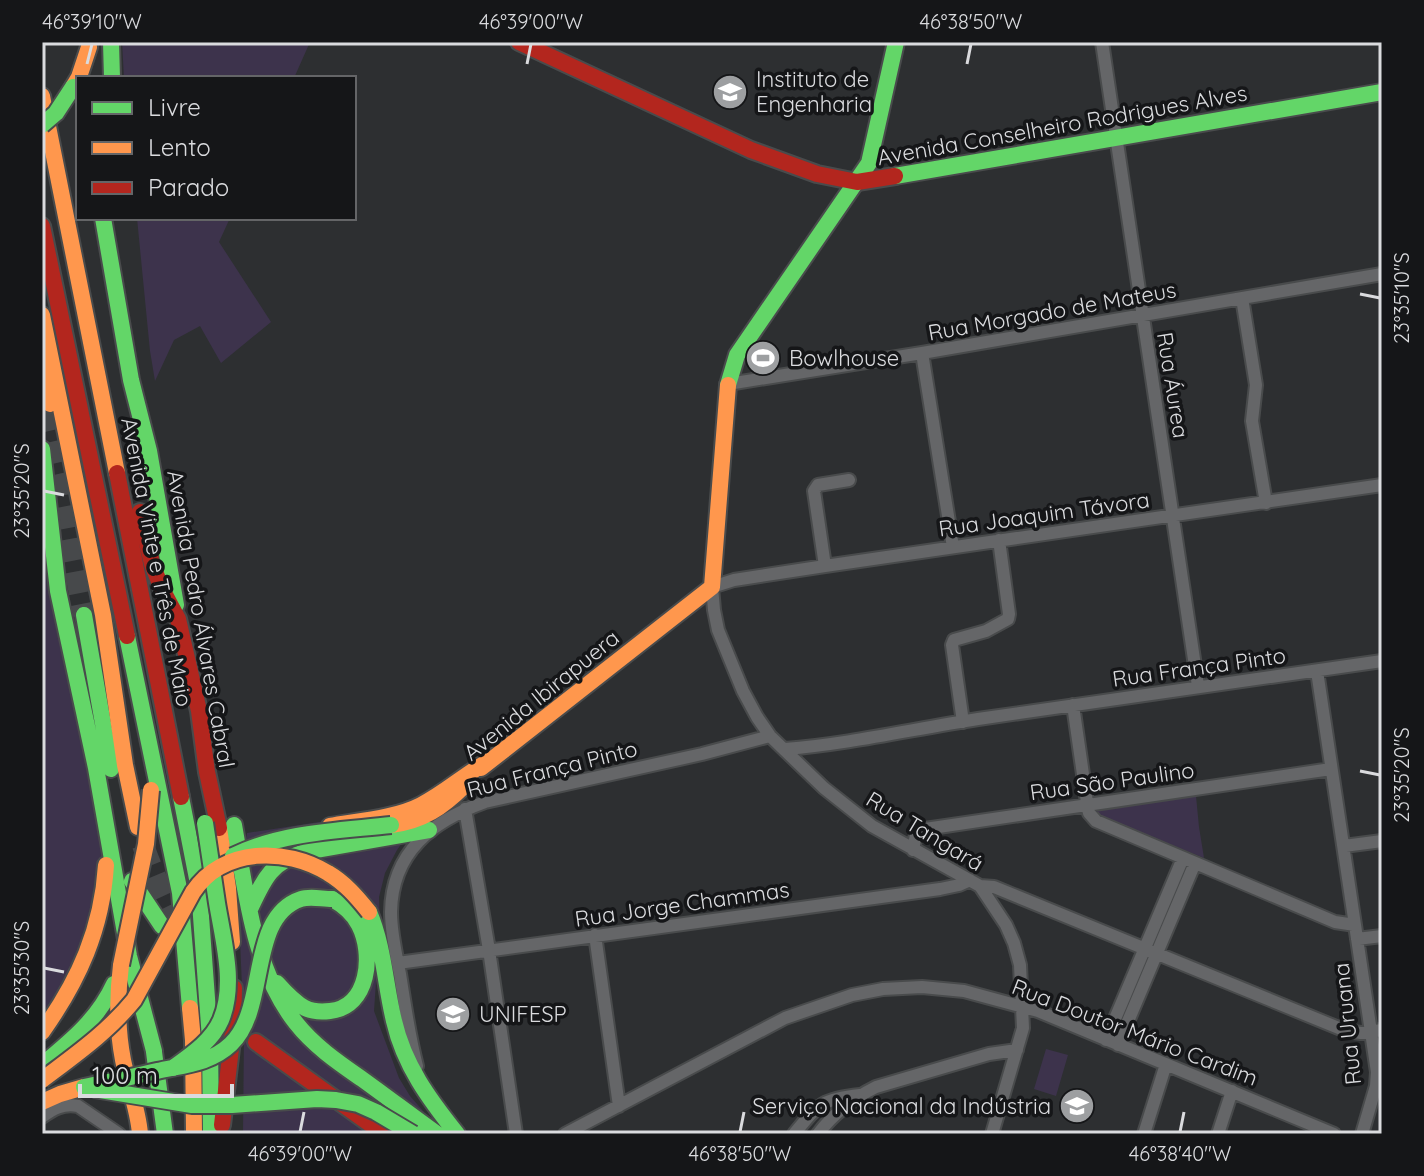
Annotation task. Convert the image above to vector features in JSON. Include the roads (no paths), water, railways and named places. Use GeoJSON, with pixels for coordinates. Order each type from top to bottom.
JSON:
{"type":"FeatureCollection","features":[{"type":"Feature","properties":{"kind":"main road"},"geometry":{"type":"LineString","coordinates":[[111,42],[112,76]]}},
{"type":"Feature","properties":{"kind":"main road"},"geometry":{"type":"LineString","coordinates":[[519,42],[751,150],[817,174],[857,182],[869,163],[896,42]]}},
{"type":"Feature","properties":{"kind":"main road"},"geometry":{"type":"LineString","coordinates":[[89,44],[91,76]]}},
{"type":"Feature","properties":{"kind":"main road"},"geometry":{"type":"LineString","coordinates":[[79,76],[89,44]]}},
{"type":"Feature","properties":{"kind":"main road"},"geometry":{"type":"LineString","coordinates":[[42,125],[56,113],[76,82]]}},
{"type":"Feature","properties":{"kind":"main road","name":"Avenida Conselheiro Rodrigues Alves"},"geometry":{"type":"LineString","coordinates":[[712,587],[728,384],[737,355],[857,182],[1382,92]]}},
{"type":"Feature","properties":{"kind":"main road","name":"Avenida Vinte e Três de Maio"},"geometry":{"type":"LineString","coordinates":[[42,96],[199,889],[202,1039]]}},
{"type":"Feature","properties":{"kind":"main road","name":"Avenida Pedro Álvares Cabral"},"geometry":{"type":"LineString","coordinates":[[103,220],[131,380],[149,451],[219,827],[234,962],[233,1031]]}},
{"type":"Feature","properties":{"kind":"main road"},"geometry":{"type":"LineString","coordinates":[[109,257],[110,220]]}},
{"type":"Feature","properties":{"kind":"main road","name":"Avenida Vinte e Três de Maio"},"geometry":{"type":"LineString","coordinates":[[42,226],[180,893],[202,1039]]}},
{"type":"Feature","properties":{"kind":"main road"},"geometry":{"type":"LineString","coordinates":[[80,291],[100,344],[152,564],[178,619]]}},
{"type":"Feature","properties":{"kind":"main road"},"geometry":{"type":"LineString","coordinates":[[42,315],[92,555],[125,765],[138,827]]}},
{"type":"Feature","properties":{"kind":"main road"},"geometry":{"type":"LineString","coordinates":[[42,372],[79,523],[92,555]]}},
{"type":"Feature","properties":{"kind":"main road"},"geometry":{"type":"LineString","coordinates":[[42,449],[58,591],[96,768],[129,956],[154,1051]]}},
{"type":"Feature","properties":{"kind":"main road","name":"Avenida Ibirapuera"},"geometry":{"type":"LineString","coordinates":[[42,1080],[122,1016],[199,883],[217,867],[260,844],[304,835],[417,821],[437,810],[489,761],[712,587]]}},
{"type":"Feature","properties":{"kind":"main road"},"geometry":{"type":"LineString","coordinates":[[141,590],[152,609],[205,823],[227,981],[222,1017],[207,1041],[173,1068]]}},
{"type":"Feature","properties":{"kind":"main road"},"geometry":{"type":"LineString","coordinates":[[84,615],[142,945],[164,1131]]}},
{"type":"Feature","properties":{"kind":"main road"},"geometry":{"type":"LineString","coordinates":[[234,825],[252,841],[408,811],[424,804],[489,761]]}},
{"type":"Feature","properties":{"kind":"main road"},"geometry":{"type":"LineString","coordinates":[[140,1134],[120,1039],[117,1008],[120,966],[146,844],[154,763]]}},
{"type":"Feature","properties":{"kind":"main road"},"geometry":{"type":"LineString","coordinates":[[207,772],[234,825],[268,973],[284,1006],[297,1024],[329,1055],[437,1134]]}},
{"type":"Feature","properties":{"kind":"main road"},"geometry":{"type":"LineString","coordinates":[[251,907],[271,868],[283,859],[304,852],[429,830]]}},
{"type":"Feature","properties":{"kind":"main road"},"geometry":{"type":"LineString","coordinates":[[283,859],[279,843],[290,834]]}},
{"type":"Feature","properties":{"kind":"main road"},"geometry":{"type":"LineString","coordinates":[[42,1032],[86,958],[102,907],[109,840]]}},
{"type":"Feature","properties":{"kind":"main road"},"geometry":{"type":"LineString","coordinates":[[226,862],[268,854],[287,855],[321,868],[357,895],[369,912],[380,940],[394,1022],[404,1054],[423,1092],[457,1134]]}},
{"type":"Feature","properties":{"kind":"main road"},"geometry":{"type":"LineString","coordinates":[[132,881],[162,926]]}},
{"type":"Feature","properties":{"kind":"main road"},"geometry":{"type":"LineString","coordinates":[[42,1102],[84,1087],[199,1063],[233,1041],[254,997],[270,928],[286,904],[297,898],[332,899],[353,915],[361,928],[366,956],[363,984],[359,996],[340,1011],[327,1013],[301,1006],[268,973]]}},
{"type":"Feature","properties":{"kind":"main road"},"geometry":{"type":"LineString","coordinates":[[42,1065],[84,1030],[98,1014],[108,998],[120,966]]}},
{"type":"Feature","properties":{"kind":"main road"},"geometry":{"type":"LineString","coordinates":[[221,1134],[233,1031]]}},
{"type":"Feature","properties":{"kind":"main road"},"geometry":{"type":"LineString","coordinates":[[233,1031],[237,1088],[235,1134]]}},
{"type":"Feature","properties":{"kind":"main road"},"geometry":{"type":"LineString","coordinates":[[194,1134],[202,1039]]}},
{"type":"Feature","properties":{"kind":"main road"},"geometry":{"type":"LineString","coordinates":[[202,1039],[211,1134]]}},
{"type":"Feature","properties":{"kind":"main road"},"geometry":{"type":"LineString","coordinates":[[256,1042],[384,1134]]}},
{"type":"Feature","properties":{"kind":"main road"},"geometry":{"type":"LineString","coordinates":[[84,1087],[192,1105],[336,1100],[358,1104],[413,1134]]}},
{"type":"Feature","properties":{"kind":"street","name":"Rua Áurea"},"geometry":{"type":"LineString","coordinates":[[1102,42],[1198,686]]}},
{"type":"Feature","properties":{"kind":"street","name":"Rua Morgado de Mateus"},"geometry":{"type":"LineString","coordinates":[[728,384],[1382,274]]}},
{"type":"Feature","properties":{"kind":"street"},"geometry":{"type":"LineString","coordinates":[[1242,298],[1256,385],[1252,421],[1266,503]]}},
{"type":"Feature","properties":{"kind":"street"},"geometry":{"type":"LineString","coordinates":[[922,353],[953,547]]}},
{"type":"Feature","properties":{"kind":"street"},"geometry":{"type":"LineString","coordinates":[[825,566],[814,491],[818,485],[849,480]]}},
{"type":"Feature","properties":{"kind":"street","name":"Rua Joaquim Távora"},"geometry":{"type":"LineString","coordinates":[[712,587],[734,580],[825,566],[1382,485]]}},
{"type":"Feature","properties":{"kind":"street"},"geometry":{"type":"LineString","coordinates":[[963,722],[952,645],[954,640],[986,631],[1008,619],[999,540]]}},
{"type":"Feature","properties":{"kind":"street","name":"Rua Tangará"},"geometry":{"type":"LineString","coordinates":[[712,587],[718,630],[743,691],[770,736],[824,788],[872,826],[975,883],[1006,925],[1020,965],[1023,1028],[992,1134]]}},
{"type":"Feature","properties":{"kind":"street","name":"Rua França Pinto"},"geometry":{"type":"LineString","coordinates":[[785,749],[1382,661]]}},
{"type":"Feature","properties":{"kind":"street","name":"Rua Uruana"},"geometry":{"type":"LineString","coordinates":[[1317,671],[1356,932],[1376,1031],[1377,1079],[1362,1134]]}},
{"type":"Feature","properties":{"kind":"street"},"geometry":{"type":"LineString","coordinates":[[1073,705],[1089,813],[1096,821],[1356,932],[1382,936]]}},
{"type":"Feature","properties":{"kind":"street","name":"Rua França Pinto"},"geometry":{"type":"LineString","coordinates":[[423,1092],[411,1041],[391,913],[393,890],[409,854],[429,830],[465,809],[485,802],[770,736]]}},
{"type":"Feature","properties":{"kind":"street","name":"Rua São Paulino"},"geometry":{"type":"LineString","coordinates":[[913,850],[916,835],[925,829],[1331,769]]}},
{"type":"Feature","properties":{"kind":"street"},"geometry":{"type":"LineString","coordinates":[[465,809],[516,1134]]}},
{"type":"Feature","properties":{"kind":"street"},"geometry":{"type":"LineString","coordinates":[[1344,846],[1382,841]]}},
{"type":"Feature","properties":{"kind":"street"},"geometry":{"type":"LineString","coordinates":[[1112,1043],[1189,861]]}},
{"type":"Feature","properties":{"kind":"street"},"geometry":{"type":"LineString","coordinates":[[975,883],[994,887],[1346,1031],[1376,1031]]}},
{"type":"Feature","properties":{"kind":"street","name":"Rua Jorge Chammas"},"geometry":{"type":"LineString","coordinates":[[398,963],[975,883]]}},
{"type":"Feature","properties":{"kind":"street"},"geometry":{"type":"LineString","coordinates":[[595,935],[619,1106]]}},
{"type":"Feature","properties":{"kind":"street","name":"Rua Doutor Mário Cardim"},"geometry":{"type":"LineString","coordinates":[[565,1134],[785,1018],[852,995],[883,989],[922,987],[964,991],[1023,1006],[1334,1134]]}},
{"type":"Feature","properties":{"kind":"street"},"geometry":{"type":"LineString","coordinates":[[818,1134],[841,1110],[876,1087],[989,1054],[1017,1050]]}},
{"type":"Feature","properties":{"kind":"street"},"geometry":{"type":"LineString","coordinates":[[1144,1134],[1166,1064]]}},
{"type":"Feature","properties":{"kind":"street"},"geometry":{"type":"LineString","coordinates":[[1218,1134],[1232,1091]]}},
{"type":"Feature","properties":{"kind":"street"},"geometry":{"type":"LineString","coordinates":[[794,1134],[827,1101],[862,1094]]}},
{"type":"Feature","properties":{"kind":"street"},"geometry":{"type":"LineString","coordinates":[[42,1117],[70,1104],[78,1106],[119,1134]]}},
{"type":"Feature","properties":{"kind":"tunnel"},"geometry":{"type":"LineString","coordinates":[[42,410],[84,615]]}},
{"type":"Feature","properties":{"kind":"tunnel"},"geometry":{"type":"LineString","coordinates":[[143,845],[185,937]]}},
{"type":"Feature","properties":{"kind":"place","name":"Instituto de Engenharia"},"geometry":{"type":"Point","coordinates":[730,92]}},
{"type":"Feature","properties":{"kind":"place","name":"Bowlhouse"},"geometry":{"type":"Point","coordinates":[763,358]}},
{"type":"Feature","properties":{"kind":"place","name":"UNIFESP"},"geometry":{"type":"Point","coordinates":[453,1014]}},
{"type":"Feature","properties":{"kind":"place","name":"Serviço Nacional da Indústria"},"geometry":{"type":"Point","coordinates":[1077,1106]}}]}
